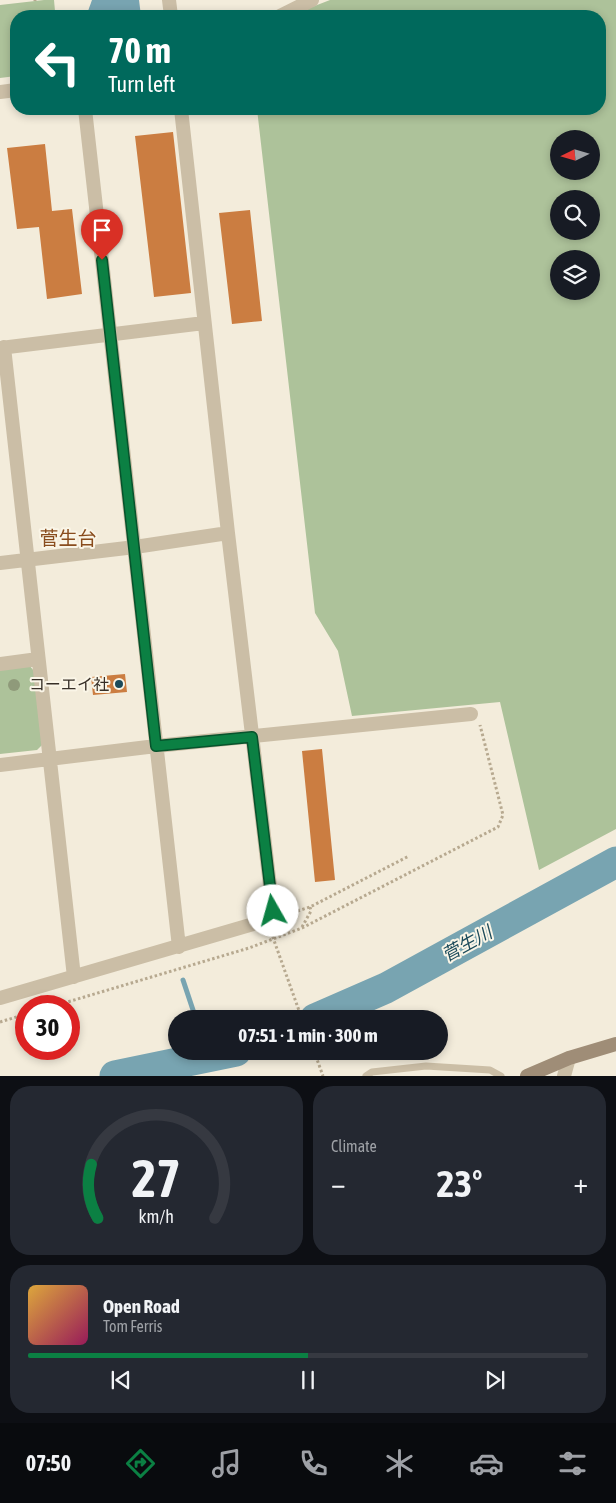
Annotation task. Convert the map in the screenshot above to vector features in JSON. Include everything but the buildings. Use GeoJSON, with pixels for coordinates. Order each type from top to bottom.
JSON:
{"type":"FeatureCollection","features":[{"type":"Feature","properties":{"kind":"main road"},"geometry":{"type":"LineString","coordinates":[[527,1076],[569,1058],[616,1044]]}},
{"type":"Feature","properties":{"kind":"street"},"geometry":{"type":"LineString","coordinates":[[292,10],[312,0]]}},
{"type":"Feature","properties":{"kind":"street"},"geometry":{"type":"LineString","coordinates":[[86,115],[179,947]]}},
{"type":"Feature","properties":{"kind":"street"},"geometry":{"type":"LineString","coordinates":[[0,998],[267,920],[273,911],[228,533],[182,115]]}},
{"type":"Feature","properties":{"kind":"street"},"geometry":{"type":"LineString","coordinates":[[74,977],[2,348],[204,323]]}},
{"type":"Feature","properties":{"kind":"street"},"geometry":{"type":"LineString","coordinates":[[0,563],[134,547],[228,533]]}},
{"type":"Feature","properties":{"kind":"street"},"geometry":{"type":"LineString","coordinates":[[0,664],[38,659]]}},
{"type":"Feature","properties":{"kind":"street"},"geometry":{"type":"LineString","coordinates":[[0,764],[472,714]]}},
{"type":"Feature","properties":{"kind":"street"},"geometry":{"type":"LineString","coordinates":[[564,1076],[569,1058]]}},
{"type":"Feature","properties":{"kind":"lane"},"geometry":{"type":"LineString","coordinates":[[366,1076],[372,1072],[426,1066],[490,1070],[501,1076]]}},
{"type":"Feature","properties":{"kind":"path"},"geometry":{"type":"LineString","coordinates":[[79,992],[81,998],[274,939],[302,928],[498,827],[503,815],[477,713],[472,714]]}},
{"type":"Feature","properties":{"kind":"path"},"geometry":{"type":"LineString","coordinates":[[267,920],[310,907],[408,856]]}},
{"type":"Feature","properties":{"kind":"path"},"geometry":{"type":"LineString","coordinates":[[302,928],[311,911],[310,907]]}},
{"type":"Feature","properties":{"kind":"path"},"geometry":{"type":"LineString","coordinates":[[272,934],[299,1010]]}},
{"type":"Feature","properties":{"kind":"path"},"geometry":{"type":"LineString","coordinates":[[170,966],[171,971]]}},
{"type":"Feature","properties":{"kind":"path"},"geometry":{"type":"LineString","coordinates":[[0,1022],[15,1017]]}},
{"type":"Feature","properties":{"kind":"path"},"geometry":{"type":"LineString","coordinates":[[317,1060],[323,1076]]}},
{"type":"Feature","properties":{"kind":"green space"},"geometry":{"type":"Polygon","coordinates":[[[54,0],[55,10],[10,10],[10,77],[0,78],[0,5],[54,0]]]}},
{"type":"Feature","properties":{"kind":"green space"},"geometry":{"type":"Polygon","coordinates":[[[330,0],[616,0],[616,829],[539,870],[500,702],[352,716],[338,651],[315,613],[258,115],[606,115],[606,10],[304,10],[330,0]]]}},
{"type":"Feature","properties":{"kind":"green space"},"geometry":{"type":"Polygon","coordinates":[[[29,665],[34,671],[42,745],[37,750],[0,754],[0,669],[29,665]]]}},
{"type":"Feature","properties":{"kind":"water"},"geometry":{"type":"Polygon","coordinates":[[[92,0],[139,0],[140,10],[88,10],[92,0]]]}},
{"type":"Feature","properties":{"kind":"waterway","name":"菅生川"},"geometry":{"type":"LineString","coordinates":[[336,1010],[386,988],[616,862]]}},
{"type":"Feature","properties":{"kind":"waterway"},"geometry":{"type":"LineString","coordinates":[[183,980],[193,1010]]}},
{"type":"Feature","properties":{"kind":"waterway","name":"菅生川"},"geometry":{"type":"LineString","coordinates":[[115,1076],[192,1060]]}},
{"type":"Feature","properties":{"kind":"place","name":"コーエイ社"},"geometry":{"type":"Point","coordinates":[119,684]}},
{"type":"Feature","properties":{"kind":"district","name":"菅生台"},"geometry":{"type":"Point","coordinates":[68,538]}},
{"type":"Feature","properties":{"kind":"route"},"geometry":{"type":"LineString","coordinates":[[102,260],[156,746],[252,737],[273,911]]}}]}
